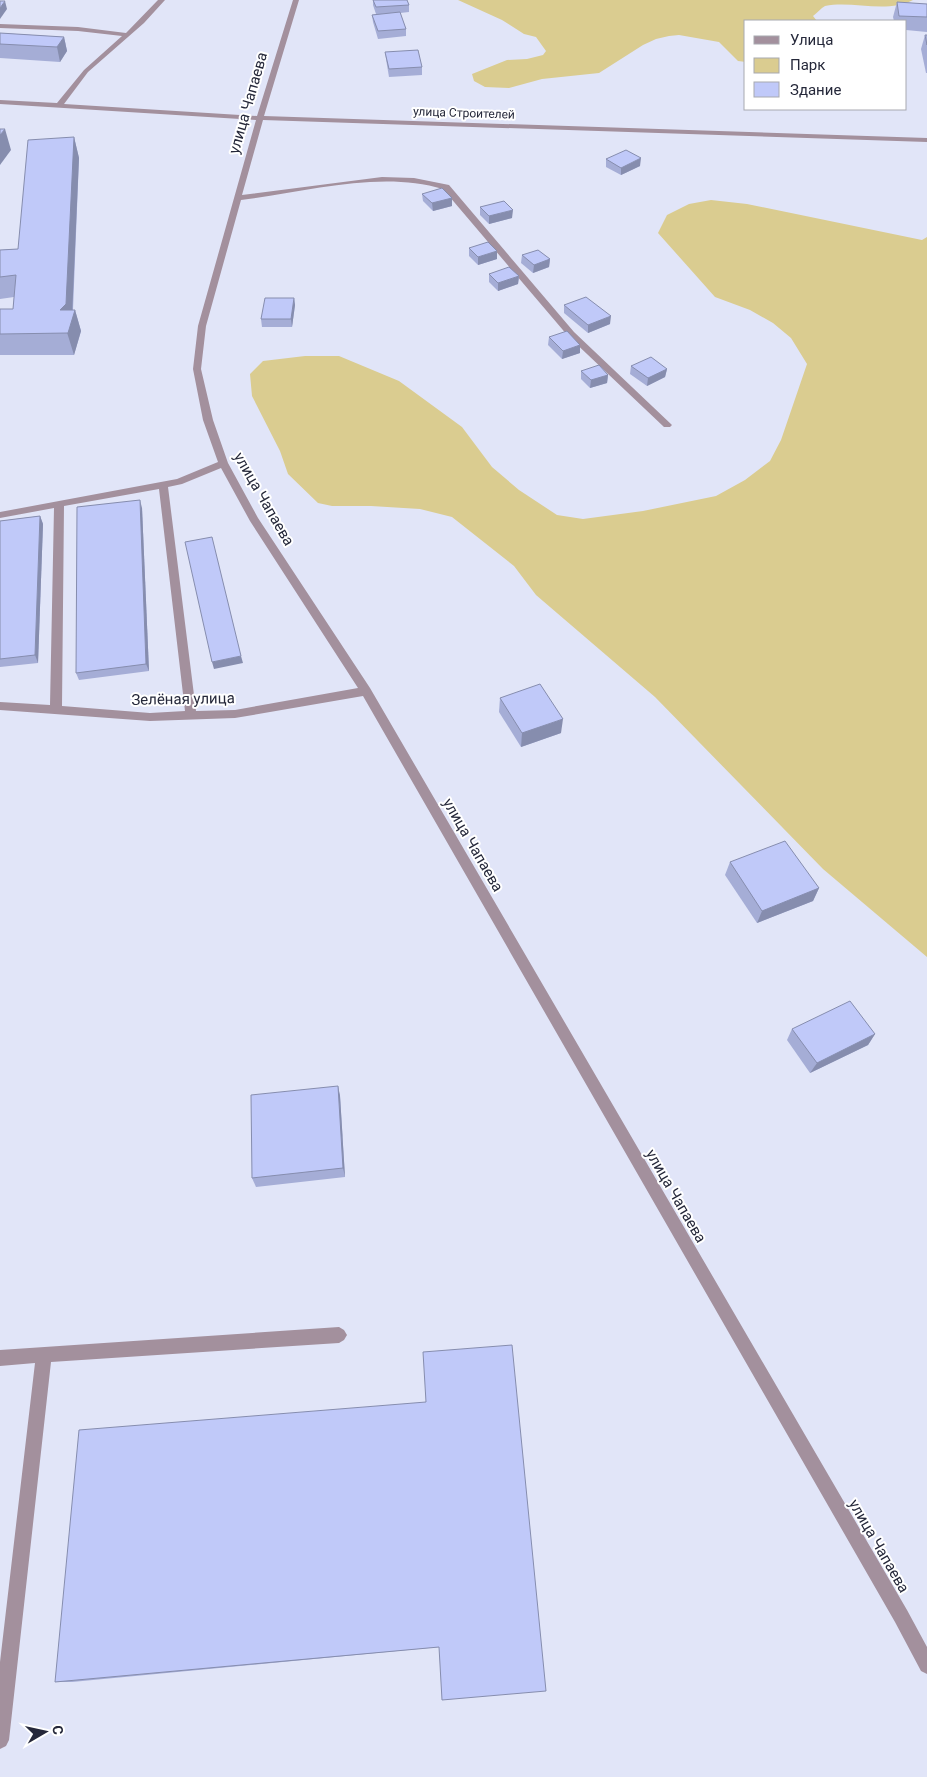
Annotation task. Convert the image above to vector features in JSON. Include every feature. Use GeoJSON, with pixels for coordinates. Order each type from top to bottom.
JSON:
{"type":"FeatureCollection","features":[{"type":"Feature","properties":{"kind":"street"},"geometry":{"type":"LineString","coordinates":[[59,106],[86,71],[128,35],[162,0]]}},
{"type":"Feature","properties":{"kind":"street","name":"улица Чапаева"},"geometry":{"type":"LineString","coordinates":[[296,0],[260,118],[202,326],[197,369],[208,420],[223,463],[254,519],[366,691],[901,1616],[927,1665]]}},
{"type":"Feature","properties":{"kind":"street"},"geometry":{"type":"LineString","coordinates":[[0,26],[78,29],[128,35]]}},
{"type":"Feature","properties":{"kind":"street","name":"улица Строителей"},"geometry":{"type":"LineString","coordinates":[[0,102],[260,118],[927,140]]}},
{"type":"Feature","properties":{"kind":"street"},"geometry":{"type":"LineString","coordinates":[[238,198],[364,180],[400,178],[427,180],[446,187],[570,334],[667,425]]}},
{"type":"Feature","properties":{"kind":"street"},"geometry":{"type":"LineString","coordinates":[[0,515],[179,482],[223,463]]}},
{"type":"Feature","properties":{"kind":"street"},"geometry":{"type":"LineString","coordinates":[[163,484],[191,715]]}},
{"type":"Feature","properties":{"kind":"street"},"geometry":{"type":"LineString","coordinates":[[56,710],[59,504]]}},
{"type":"Feature","properties":{"kind":"street","name":"Зелёная улица"},"geometry":{"type":"LineString","coordinates":[[0,706],[150,717],[235,714],[366,691]]}},
{"type":"Feature","properties":{"kind":"street"},"geometry":{"type":"LineString","coordinates":[[0,1358],[339,1336]]}},
{"type":"Feature","properties":{"kind":"street"},"geometry":{"type":"LineString","coordinates":[[0,1740],[44,1355]]}},
{"type":"Feature","properties":{"kind":"green space"},"geometry":{"type":"Polygon","coordinates":[[[458,0],[913,0],[892,6],[846,4],[825,6],[813,16],[816,20],[744,20],[744,62],[738,61],[719,42],[679,35],[656,39],[643,45],[599,73],[542,79],[509,88],[485,87],[474,81],[472,74],[507,60],[527,59],[543,55],[546,51],[536,37],[524,34],[502,20],[458,0]]]}},
{"type":"Feature","properties":{"kind":"green space"},"geometry":{"type":"Polygon","coordinates":[[[711,200],[747,204],[922,240],[927,237],[927,957],[823,869],[655,697],[536,595],[514,566],[452,517],[420,509],[332,506],[318,503],[288,474],[280,451],[252,396],[250,374],[263,361],[305,356],[339,356],[399,381],[462,427],[492,467],[519,490],[557,515],[583,519],[643,511],[716,496],[745,480],[770,461],[781,440],[807,364],[791,338],[773,323],[750,310],[715,297],[658,233],[667,215],[689,204],[711,200]]]}},
{"type":"Feature","properties":{"kind":"building"},"geometry":{"type":"Polygon","coordinates":[[[373,0],[407,0],[409,5],[376,7],[373,0]]]}},
{"type":"Feature","properties":{"kind":"building"},"geometry":{"type":"Polygon","coordinates":[[[0,1],[5,1],[0,8],[0,1]]]}},
{"type":"Feature","properties":{"kind":"building"},"geometry":{"type":"Polygon","coordinates":[[[897,2],[927,4],[927,17],[899,16],[897,2]]]}},
{"type":"Feature","properties":{"kind":"building"},"geometry":{"type":"Polygon","coordinates":[[[400,12],[406,29],[378,31],[372,15],[400,12]]]}},
{"type":"Feature","properties":{"kind":"building"},"geometry":{"type":"Polygon","coordinates":[[[0,33],[64,37],[57,47],[0,44],[0,33]]]}},
{"type":"Feature","properties":{"kind":"building"},"geometry":{"type":"Polygon","coordinates":[[[418,50],[422,67],[389,69],[385,52],[418,50]]]}},
{"type":"Feature","properties":{"kind":"building"},"geometry":{"type":"Polygon","coordinates":[[[74,137],[66,304],[60,310],[75,310],[68,333],[0,334],[0,309],[13,309],[16,275],[0,277],[0,250],[18,249],[28,140],[74,137]]]}},
{"type":"Feature","properties":{"kind":"building"},"geometry":{"type":"Polygon","coordinates":[[[626,150],[641,158],[621,168],[606,159],[626,150]]]}},
{"type":"Feature","properties":{"kind":"building"},"geometry":{"type":"Polygon","coordinates":[[[442,188],[452,198],[432,203],[422,194],[442,188]]]}},
{"type":"Feature","properties":{"kind":"building"},"geometry":{"type":"Polygon","coordinates":[[[504,201],[513,210],[489,216],[480,207],[504,201]]]}},
{"type":"Feature","properties":{"kind":"building"},"geometry":{"type":"Polygon","coordinates":[[[488,242],[497,251],[478,257],[469,248],[488,242]]]}},
{"type":"Feature","properties":{"kind":"building"},"geometry":{"type":"Polygon","coordinates":[[[538,250],[550,259],[534,265],[522,255],[538,250]]]}},
{"type":"Feature","properties":{"kind":"building"},"geometry":{"type":"Polygon","coordinates":[[[509,267],[519,276],[498,283],[489,274],[509,267]]]}},
{"type":"Feature","properties":{"kind":"building"},"geometry":{"type":"Polygon","coordinates":[[[586,297],[611,316],[588,325],[564,305],[586,297]]]}},
{"type":"Feature","properties":{"kind":"building"},"geometry":{"type":"Polygon","coordinates":[[[265,298],[294,298],[291,319],[261,319],[265,298]]]}},
{"type":"Feature","properties":{"kind":"building"},"geometry":{"type":"Polygon","coordinates":[[[567,331],[580,345],[563,351],[549,337],[567,331]]]}},
{"type":"Feature","properties":{"kind":"building"},"geometry":{"type":"Polygon","coordinates":[[[651,357],[667,369],[648,378],[631,366],[651,357]]]}},
{"type":"Feature","properties":{"kind":"building"},"geometry":{"type":"Polygon","coordinates":[[[599,365],[608,375],[591,380],[581,371],[599,365]]]}},
{"type":"Feature","properties":{"kind":"building"},"geometry":{"type":"Polygon","coordinates":[[[140,500],[146,664],[76,673],[77,507],[140,500]]]}},
{"type":"Feature","properties":{"kind":"building"},"geometry":{"type":"Polygon","coordinates":[[[40,516],[35,655],[0,659],[0,521],[40,516]]]}},
{"type":"Feature","properties":{"kind":"building"},"geometry":{"type":"Polygon","coordinates":[[[212,537],[241,656],[212,662],[185,542],[212,537]]]}},
{"type":"Feature","properties":{"kind":"building"},"geometry":{"type":"Polygon","coordinates":[[[540,684],[563,719],[522,733],[500,698],[540,684]]]}},
{"type":"Feature","properties":{"kind":"building"},"geometry":{"type":"Polygon","coordinates":[[[785,841],[819,888],[762,911],[730,862],[785,841]]]}},
{"type":"Feature","properties":{"kind":"building"},"geometry":{"type":"Polygon","coordinates":[[[850,1001],[875,1034],[817,1063],[792,1029],[850,1001]]]}},
{"type":"Feature","properties":{"kind":"building"},"geometry":{"type":"Polygon","coordinates":[[[338,1086],[343,1168],[252,1178],[251,1095],[338,1086]]]}},
{"type":"Feature","properties":{"kind":"building"},"geometry":{"type":"Polygon","coordinates":[[[512,1345],[546,1691],[442,1700],[439,1647],[55,1682],[79,1430],[426,1402],[423,1352],[512,1345]]]}}]}
